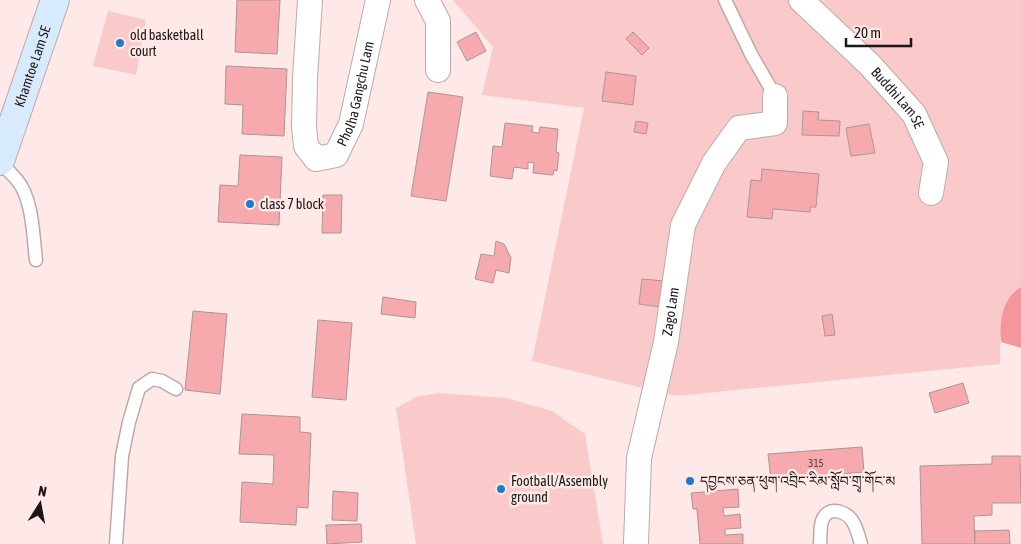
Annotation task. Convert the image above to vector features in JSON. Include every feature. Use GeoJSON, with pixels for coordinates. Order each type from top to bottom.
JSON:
{"type":"FeatureCollection","features":[{"type":"Feature","properties":{"kind":"main road","name":"Khamtoe Lam SE"},"geometry":{"type":"LineString","coordinates":[[0,162],[55,0]]}},
{"type":"Feature","properties":{"kind":"street","name":"Pholha Gangchu Lam"},"geometry":{"type":"LineString","coordinates":[[310,0],[304,127],[306,146],[316,159],[336,155],[351,124],[378,0]]}},
{"type":"Feature","properties":{"kind":"street"},"geometry":{"type":"LineString","coordinates":[[428,0],[438,21],[438,70]]}},
{"type":"Feature","properties":{"kind":"street","name":"Buddhi Lam SE"},"geometry":{"type":"LineString","coordinates":[[801,0],[870,65],[914,114],[936,162],[931,193]]}},
{"type":"Feature","properties":{"kind":"street","name":"Zago Lam"},"geometry":{"type":"LineString","coordinates":[[636,544],[639,458],[666,342],[683,225],[714,163],[739,128],[775,123],[775,96]]}},
{"type":"Feature","properties":{"kind":"lane"},"geometry":{"type":"LineString","coordinates":[[725,0],[751,54],[775,96]]}},
{"type":"Feature","properties":{"kind":"lane"},"geometry":{"type":"LineString","coordinates":[[0,162],[24,190],[31,215],[36,260]]}},
{"type":"Feature","properties":{"kind":"lane"},"geometry":{"type":"LineString","coordinates":[[116,544],[122,456],[139,388],[152,379],[162,381],[176,389]]}},
{"type":"Feature","properties":{"kind":"lane"},"geometry":{"type":"LineString","coordinates":[[820,544],[824,516],[829,512],[836,511],[849,516],[861,544]]}},
{"type":"Feature","properties":{"kind":"shaded area"},"geometry":{"type":"Polygon","coordinates":[[[453,0],[1021,0],[1021,287],[1008,302],[1002,322],[1000,364],[676,396],[532,361],[584,108],[482,95],[493,47],[453,0]]]}},
{"type":"Feature","properties":{"kind":"shaded area","name":"old basketball court"},"geometry":{"type":"Polygon","coordinates":[[[108,11],[146,20],[136,75],[93,66],[108,11]]]}},
{"type":"Feature","properties":{"kind":"shaded area"},"geometry":{"type":"Polygon","coordinates":[[[1021,287],[1021,348],[1001,342],[1001,319],[1010,297],[1021,287]]]}},
{"type":"Feature","properties":{"kind":"shaded area","name":"Football/Assembly ground"},"geometry":{"type":"Polygon","coordinates":[[[438,393],[506,398],[552,411],[585,434],[603,544],[416,544],[396,408],[416,397],[438,393]]]}},
{"type":"Feature","properties":{"kind":"building"},"geometry":{"type":"Polygon","coordinates":[[[237,0],[280,0],[277,54],[235,52],[237,0]]]}},
{"type":"Feature","properties":{"kind":"building"},"geometry":{"type":"Polygon","coordinates":[[[476,32],[486,51],[467,61],[457,42],[476,32]]]}},
{"type":"Feature","properties":{"kind":"building"},"geometry":{"type":"Polygon","coordinates":[[[633,32],[649,48],[642,55],[626,39],[633,32]]]}},
{"type":"Feature","properties":{"kind":"building"},"geometry":{"type":"Polygon","coordinates":[[[226,66],[287,69],[284,136],[242,134],[243,105],[225,104],[226,66]]]}},
{"type":"Feature","properties":{"kind":"building"},"geometry":{"type":"Polygon","coordinates":[[[606,72],[636,76],[633,105],[602,101],[606,72]]]}},
{"type":"Feature","properties":{"kind":"building"},"geometry":{"type":"Polygon","coordinates":[[[428,92],[463,97],[446,201],[411,196],[428,92]]]}},
{"type":"Feature","properties":{"kind":"building"},"geometry":{"type":"Polygon","coordinates":[[[803,111],[819,112],[818,120],[840,121],[839,136],[802,135],[803,111]]]}},
{"type":"Feature","properties":{"kind":"building"},"geometry":{"type":"Polygon","coordinates":[[[636,121],[648,123],[646,134],[634,132],[636,121]]]}},
{"type":"Feature","properties":{"kind":"building"},"geometry":{"type":"Polygon","coordinates":[[[505,123],[533,126],[532,132],[539,133],[540,127],[558,129],[556,152],[559,153],[557,171],[554,170],[553,175],[533,173],[534,163],[528,162],[528,169],[514,167],[512,179],[490,176],[493,146],[502,147],[505,123]]]}},
{"type":"Feature","properties":{"kind":"building"},"geometry":{"type":"Polygon","coordinates":[[[869,124],[875,153],[851,156],[846,128],[869,124]]]}},
{"type":"Feature","properties":{"kind":"building","name":"class 7 block"},"geometry":{"type":"Polygon","coordinates":[[[240,155],[282,157],[279,225],[218,222],[220,185],[238,186],[240,155]]]}},
{"type":"Feature","properties":{"kind":"building"},"geometry":{"type":"Polygon","coordinates":[[[762,169],[819,174],[816,207],[810,207],[810,212],[773,209],[772,219],[747,217],[751,180],[761,181],[762,169]]]}},
{"type":"Feature","properties":{"kind":"building"},"geometry":{"type":"Polygon","coordinates":[[[323,195],[342,195],[341,233],[322,233],[323,195]]]}},
{"type":"Feature","properties":{"kind":"building"},"geometry":{"type":"Polygon","coordinates":[[[496,241],[504,244],[511,258],[509,273],[496,270],[493,283],[475,279],[481,254],[494,256],[496,241]]]}},
{"type":"Feature","properties":{"kind":"building"},"geometry":{"type":"Polygon","coordinates":[[[642,279],[664,281],[661,307],[639,304],[642,279]]]}},
{"type":"Feature","properties":{"kind":"building"},"geometry":{"type":"Polygon","coordinates":[[[383,297],[416,302],[415,318],[381,314],[383,297]]]}},
{"type":"Feature","properties":{"kind":"building"},"geometry":{"type":"Polygon","coordinates":[[[193,311],[227,314],[220,394],[185,390],[193,311]]]}},
{"type":"Feature","properties":{"kind":"building"},"geometry":{"type":"Polygon","coordinates":[[[832,314],[835,335],[825,336],[822,316],[832,314]]]}},
{"type":"Feature","properties":{"kind":"building"},"geometry":{"type":"Polygon","coordinates":[[[318,320],[352,323],[346,400],[312,397],[318,320]]]}},
{"type":"Feature","properties":{"kind":"building"},"geometry":{"type":"Polygon","coordinates":[[[963,383],[969,403],[935,413],[929,393],[963,383]]]}},
{"type":"Feature","properties":{"kind":"building"},"geometry":{"type":"Polygon","coordinates":[[[242,414],[300,417],[300,432],[311,433],[308,508],[297,507],[296,525],[240,522],[242,482],[273,484],[274,455],[239,454],[242,414]]]}},
{"type":"Feature","properties":{"kind":"building"},"geometry":{"type":"Polygon","coordinates":[[[862,447],[864,472],[771,480],[768,454],[862,447]]]}},
{"type":"Feature","properties":{"kind":"building"},"geometry":{"type":"Polygon","coordinates":[[[992,456],[1020,456],[1021,503],[992,503],[992,515],[974,516],[975,544],[922,544],[920,466],[992,464],[992,456]]]}},
{"type":"Feature","properties":{"kind":"building"},"geometry":{"type":"Polygon","coordinates":[[[738,489],[739,507],[723,508],[724,516],[740,514],[741,528],[725,529],[725,535],[743,534],[743,544],[700,544],[697,509],[693,509],[691,493],[738,489]]]}},
{"type":"Feature","properties":{"kind":"building"},"geometry":{"type":"Polygon","coordinates":[[[333,491],[358,493],[357,521],[332,520],[333,491]]]}},
{"type":"Feature","properties":{"kind":"building"},"geometry":{"type":"Polygon","coordinates":[[[361,524],[362,542],[327,544],[326,525],[361,524]]]}},
{"type":"Feature","properties":{"kind":"building"},"geometry":{"type":"Polygon","coordinates":[[[1009,530],[1010,544],[975,544],[975,531],[1009,530]]]}},
{"type":"Feature","properties":{"kind":"place","name":"old basketball court"},"geometry":{"type":"Point","coordinates":[120,43]}},
{"type":"Feature","properties":{"kind":"place","name":"class 7 block"},"geometry":{"type":"Point","coordinates":[250,204]}},
{"type":"Feature","properties":{"kind":"place","name":"དབྱངས་ཅན་ཕུག་འབྲིང་རིམ་སློབ་གྲྭ་གོང་མ"},"geometry":{"type":"Point","coordinates":[690,481]}},
{"type":"Feature","properties":{"kind":"place","name":"Football/Assembly ground"},"geometry":{"type":"Point","coordinates":[501,489]}}]}
